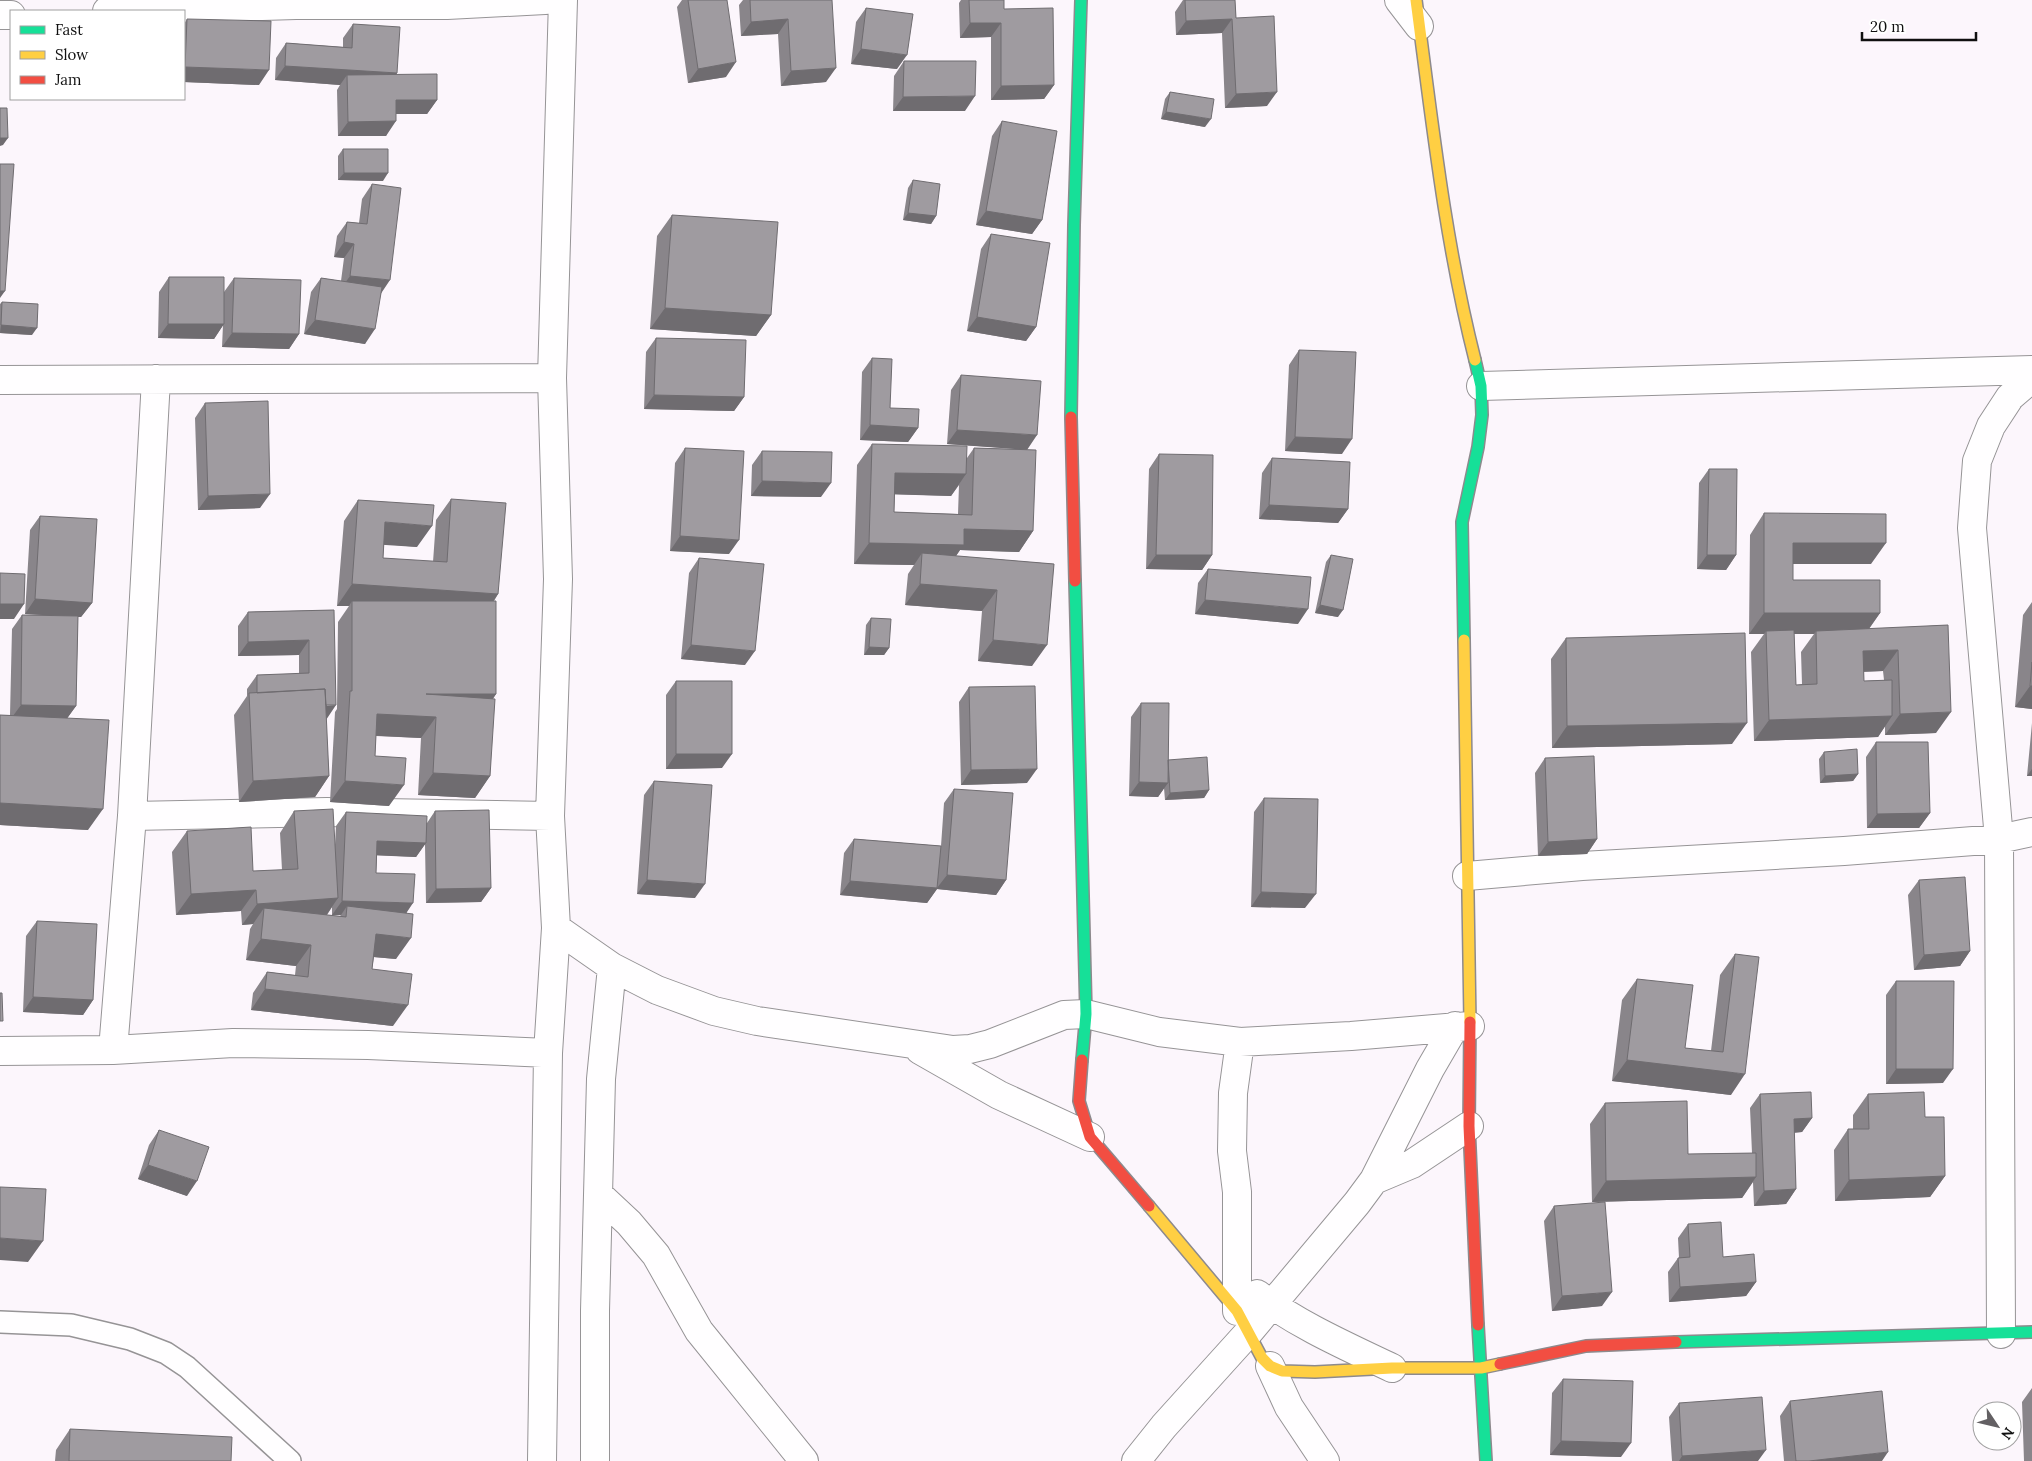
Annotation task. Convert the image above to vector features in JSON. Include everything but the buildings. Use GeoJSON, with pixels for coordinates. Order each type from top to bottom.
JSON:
{"type":"FeatureCollection","features":[{"type":"Feature","properties":{"kind":"street"},"geometry":{"type":"LineString","coordinates":[[134,10],[296,4],[447,5],[545,0]]}},
{"type":"Feature","properties":{"kind":"street"},"geometry":{"type":"LineString","coordinates":[[542,1461],[548,1053],[556,928],[550,816],[558,579],[552,378],[563,0]]}},
{"type":"Feature","properties":{"kind":"street"},"geometry":{"type":"LineString","coordinates":[[1081,0],[1074,226],[1071,444],[1086,1014],[1079,1101],[1090,1137],[1243,1322],[1262,1358],[1270,1366],[1289,1407],[1325,1461]]}},
{"type":"Feature","properties":{"kind":"street"},"geometry":{"type":"LineString","coordinates":[[1399,0],[1418,13],[1448,234],[1480,386],[1482,415],[1478,447],[1462,522],[1467,876],[1462,1026],[1486,1461]]}},
{"type":"Feature","properties":{"kind":"street"},"geometry":{"type":"LineString","coordinates":[[1480,386],[2032,370]]}},
{"type":"Feature","properties":{"kind":"street"},"geometry":{"type":"LineString","coordinates":[[0,380],[552,378]]}},
{"type":"Feature","properties":{"kind":"street"},"geometry":{"type":"LineString","coordinates":[[2000,1334],[1999,839],[1972,528],[1977,461],[1991,426],[2010,397],[2032,378]]}},
{"type":"Feature","properties":{"kind":"street"},"geometry":{"type":"LineString","coordinates":[[113,1050],[132,816],[156,379]]}},
{"type":"Feature","properties":{"kind":"street"},"geometry":{"type":"LineString","coordinates":[[132,816],[327,812],[550,816]]}},
{"type":"Feature","properties":{"kind":"street"},"geometry":{"type":"LineString","coordinates":[[1467,876],[1582,866],[1844,851],[1999,839],[2032,832]]}},
{"type":"Feature","properties":{"kind":"street"},"geometry":{"type":"LineString","coordinates":[[556,928],[612,967],[657,990],[714,1011],[757,1021],[953,1050],[970,1049],[1012,1036],[1064,1015],[1086,1014],[1159,1032],[1240,1042],[1351,1036],[1462,1026]]}},
{"type":"Feature","properties":{"kind":"street"},"geometry":{"type":"LineString","coordinates":[[595,1461],[594,1311],[601,1079],[612,967]]}},
{"type":"Feature","properties":{"kind":"street"},"geometry":{"type":"LineString","coordinates":[[1136,1461],[1243,1322],[1271,1304],[1346,1217],[1374,1180],[1430,1069],[1462,1026]]}},
{"type":"Feature","properties":{"kind":"street"},"geometry":{"type":"LineString","coordinates":[[1240,1042],[1233,1093],[1232,1151],[1237,1192],[1236,1278],[1243,1322]]}},
{"type":"Feature","properties":{"kind":"street"},"geometry":{"type":"LineString","coordinates":[[0,1051],[113,1050],[233,1043],[548,1053]]}},
{"type":"Feature","properties":{"kind":"street"},"geometry":{"type":"LineString","coordinates":[[908,1044],[1000,1095],[1090,1137]]}},
{"type":"Feature","properties":{"kind":"street"},"geometry":{"type":"LineString","coordinates":[[1374,1180],[1412,1164],[1469,1126]]}},
{"type":"Feature","properties":{"kind":"street"},"geometry":{"type":"LineString","coordinates":[[598,1194],[629,1223],[656,1255],[699,1331],[804,1461]]}},
{"type":"Feature","properties":{"kind":"street"},"geometry":{"type":"LineString","coordinates":[[1236,1278],[1271,1304],[1344,1345],[1392,1368]]}},
{"type":"Feature","properties":{"kind":"street"},"geometry":{"type":"LineString","coordinates":[[1270,1366],[1282,1371],[1315,1372],[1392,1368],[1481,1368],[1586,1346],[1714,1340],[2032,1332]]}},
{"type":"Feature","properties":{"kind":"lane"},"geometry":{"type":"LineString","coordinates":[[0,1322],[71,1325],[130,1339],[166,1353],[187,1367],[290,1461]]}},
{"type":"Feature","properties":{"kind":"traffic: fast"},"geometry":{"type":"LineString","coordinates":[[1071,417],[1074,225],[1081,0]]}},
{"type":"Feature","properties":{"kind":"traffic: fast"},"geometry":{"type":"LineString","coordinates":[[1464,640],[1462,522],[1478,447],[1482,415],[1481,386],[1475,360]]}},
{"type":"Feature","properties":{"kind":"traffic: fast"},"geometry":{"type":"LineString","coordinates":[[1075,581],[1086,1014],[1082,1060]]}},
{"type":"Feature","properties":{"kind":"traffic: fast"},"geometry":{"type":"LineString","coordinates":[[1478,1325],[1486,1461]]}},
{"type":"Feature","properties":{"kind":"traffic: fast"},"geometry":{"type":"LineString","coordinates":[[1676,1342],[2032,1332]]}},
{"type":"Feature","properties":{"kind":"traffic: slow"},"geometry":{"type":"LineString","coordinates":[[1416,0],[1447,226],[1475,360]]}},
{"type":"Feature","properties":{"kind":"traffic: slow"},"geometry":{"type":"LineString","coordinates":[[1464,640],[1470,1022]]}},
{"type":"Feature","properties":{"kind":"traffic: slow"},"geometry":{"type":"LineString","coordinates":[[1149,1206],[1237,1311],[1262,1358],[1270,1366],[1282,1371],[1315,1372],[1392,1368],[1481,1368],[1500,1364]]}},
{"type":"Feature","properties":{"kind":"traffic: jam"},"geometry":{"type":"LineString","coordinates":[[1071,417],[1075,581]]}},
{"type":"Feature","properties":{"kind":"traffic: jam"},"geometry":{"type":"LineString","coordinates":[[1470,1022],[1469,1126],[1478,1325]]}},
{"type":"Feature","properties":{"kind":"traffic: jam"},"geometry":{"type":"LineString","coordinates":[[1082,1060],[1079,1101],[1090,1137],[1149,1206]]}},
{"type":"Feature","properties":{"kind":"traffic: jam"},"geometry":{"type":"LineString","coordinates":[[1500,1364],[1586,1346],[1676,1342]]}}]}
